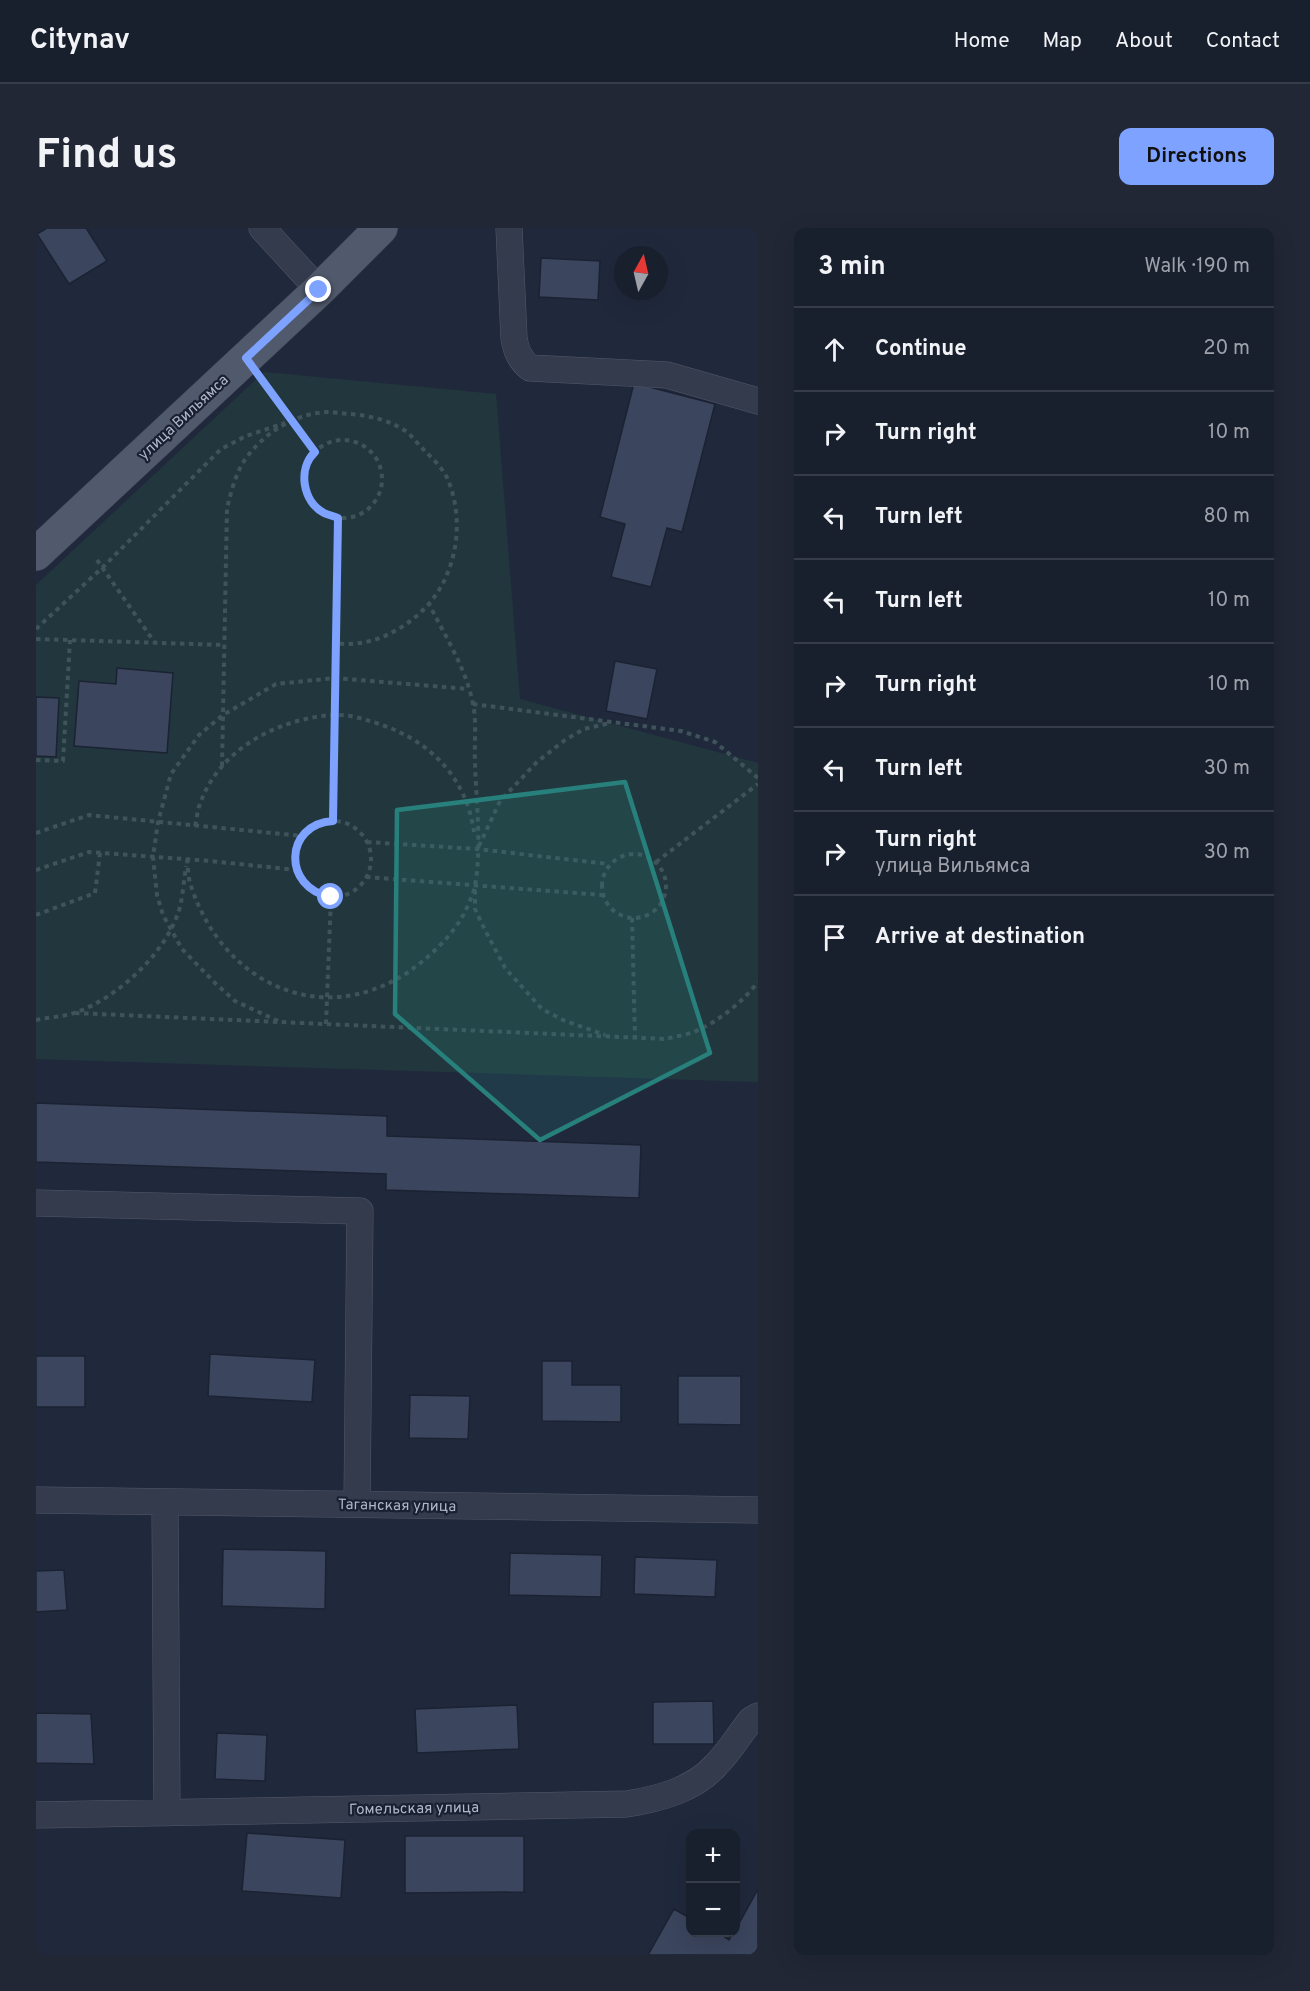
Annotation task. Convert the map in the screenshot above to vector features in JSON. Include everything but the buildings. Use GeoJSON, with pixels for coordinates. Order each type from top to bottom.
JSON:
{"type":"FeatureCollection","features":[{"type":"Feature","properties":{"kind":"main road","name":"улица Вильямса"},"geometry":{"type":"LineString","coordinates":[[36,554],[319,290],[381,228]]}},
{"type":"Feature","properties":{"kind":"street"},"geometry":{"type":"LineString","coordinates":[[262,228],[319,290]]}},
{"type":"Feature","properties":{"kind":"street"},"geometry":{"type":"LineString","coordinates":[[510,228],[514,338],[516,350],[522,362],[530,368],[667,375],[758,401]]}},
{"type":"Feature","properties":{"kind":"street"},"geometry":{"type":"LineString","coordinates":[[36,1203],[360,1211],[357,1504]]}},
{"type":"Feature","properties":{"kind":"street","name":"Таганская улица"},"geometry":{"type":"LineString","coordinates":[[36,1500],[758,1510]]}},
{"type":"Feature","properties":{"kind":"street"},"geometry":{"type":"LineString","coordinates":[[165,1502],[167,1813]]}},
{"type":"Feature","properties":{"kind":"street","name":"Гомельская улица"},"geometry":{"type":"LineString","coordinates":[[36,1815],[627,1804],[652,1800],[696,1782],[715,1767],[751,1720],[758,1716]]}},
{"type":"Feature","properties":{"kind":"path"},"geometry":{"type":"LineString","coordinates":[[246,358],[315,452]]}},
{"type":"Feature","properties":{"kind":"path"},"geometry":{"type":"LineString","coordinates":[[36,629],[103,567],[221,448],[246,436],[291,420],[327,412],[375,416],[406,432],[433,459],[447,479],[456,513],[457,540],[449,573],[429,604],[410,622],[382,638],[352,646],[335,643]]}},
{"type":"Feature","properties":{"kind":"path"},"geometry":{"type":"LineString","coordinates":[[222,766],[227,508],[243,462],[260,441],[291,420]]}},
{"type":"Feature","properties":{"kind":"path"},"geometry":{"type":"LineString","coordinates":[[347,440],[360,444],[370,451],[378,461],[382,473],[378,497],[370,507],[360,514],[338,518],[324,513],[314,505],[307,493],[304,480],[306,467],[315,452],[334,441],[347,440]]}},
{"type":"Feature","properties":{"kind":"path"},"geometry":{"type":"LineString","coordinates":[[333,821],[338,518]]}},
{"type":"Feature","properties":{"kind":"path"},"geometry":{"type":"LineString","coordinates":[[98,560],[154,643]]}},
{"type":"Feature","properties":{"kind":"path"},"geometry":{"type":"LineString","coordinates":[[429,604],[457,657],[473,704],[477,849],[475,909],[505,968],[542,1009],[563,1020],[610,1036]]}},
{"type":"Feature","properties":{"kind":"path"},"geometry":{"type":"LineString","coordinates":[[36,639],[225,645]]}},
{"type":"Feature","properties":{"kind":"path"},"geometry":{"type":"LineString","coordinates":[[36,760],[63,761],[70,640]]}},
{"type":"Feature","properties":{"kind":"path"},"geometry":{"type":"LineString","coordinates":[[281,1022],[235,1001],[182,949],[163,915],[157,895],[153,856],[158,822],[171,774],[199,735],[223,715],[276,684],[334,678],[468,689]]}},
{"type":"Feature","properties":{"kind":"path"},"geometry":{"type":"LineString","coordinates":[[473,704],[681,731],[715,742],[758,778]]}},
{"type":"Feature","properties":{"kind":"path"},"geometry":{"type":"LineString","coordinates":[[195,826],[200,804],[222,766],[250,740],[291,722],[334,715],[359,718],[387,726],[416,740],[439,759],[461,789],[472,814],[477,849]]}},
{"type":"Feature","properties":{"kind":"path"},"geometry":{"type":"LineString","coordinates":[[477,849],[500,801],[537,762],[565,740],[584,729],[613,722]]}},
{"type":"Feature","properties":{"kind":"path"},"geometry":{"type":"LineString","coordinates":[[656,862],[758,784]]}},
{"type":"Feature","properties":{"kind":"path"},"geometry":{"type":"LineString","coordinates":[[36,833],[89,815],[303,836]]}},
{"type":"Feature","properties":{"kind":"path"},"geometry":{"type":"LineString","coordinates":[[333,821],[353,826],[362,834],[371,857],[370,869],[366,878],[356,889],[345,895],[331,897],[309,889],[301,880],[295,854],[298,842],[303,836],[317,824],[333,821]]}},
{"type":"Feature","properties":{"kind":"path"},"geometry":{"type":"LineString","coordinates":[[367,842],[477,849],[608,864]]}},
{"type":"Feature","properties":{"kind":"path"},"geometry":{"type":"LineString","coordinates":[[36,870],[89,852],[297,870]]}},
{"type":"Feature","properties":{"kind":"path"},"geometry":{"type":"LineString","coordinates":[[36,915],[95,893],[100,853]]}},
{"type":"Feature","properties":{"kind":"path"},"geometry":{"type":"LineString","coordinates":[[637,853],[656,862],[666,880],[663,901],[656,910],[647,916],[632,918],[615,913],[602,896],[601,884],[608,864],[626,854],[637,853]]}},
{"type":"Feature","properties":{"kind":"path"},"geometry":{"type":"LineString","coordinates":[[187,859],[190,884],[202,912],[220,941],[235,959],[255,975],[277,987],[305,996],[359,995],[379,988],[424,962],[461,919],[475,886]]}},
{"type":"Feature","properties":{"kind":"path"},"geometry":{"type":"LineString","coordinates":[[75,1013],[99,1002],[128,981],[149,961],[170,929],[180,908],[187,859]]}},
{"type":"Feature","properties":{"kind":"path"},"geometry":{"type":"LineString","coordinates":[[366,878],[602,896]]}},
{"type":"Feature","properties":{"kind":"path"},"geometry":{"type":"LineString","coordinates":[[326,1024],[331,897]]}},
{"type":"Feature","properties":{"kind":"path"},"geometry":{"type":"LineString","coordinates":[[632,918],[635,1038]]}},
{"type":"Feature","properties":{"kind":"path"},"geometry":{"type":"LineString","coordinates":[[36,1020],[75,1013],[666,1039],[697,1031],[720,1017],[743,1000],[758,982]]}},
{"type":"Feature","properties":{"kind":"highlighted area"},"geometry":{"type":"Polygon","coordinates":[[[625,782],[710,1053],[540,1140],[395,1014],[397,810],[625,782]]]}},
{"type":"Feature","properties":{"kind":"green space"},"geometry":{"type":"Polygon","coordinates":[[[264,372],[496,394],[520,699],[758,763],[758,1082],[36,1059],[36,585],[264,372]]]}},
{"type":"Feature","properties":{"kind":"route"},"geometry":{"type":"LineString","coordinates":[[319,290],[246,358],[315,452],[306,467],[304,480],[307,493],[314,505],[324,513],[338,518],[333,821],[317,824],[306,831],[298,842],[295,854],[295,868],[301,880],[309,889],[331,897]]}}]}
